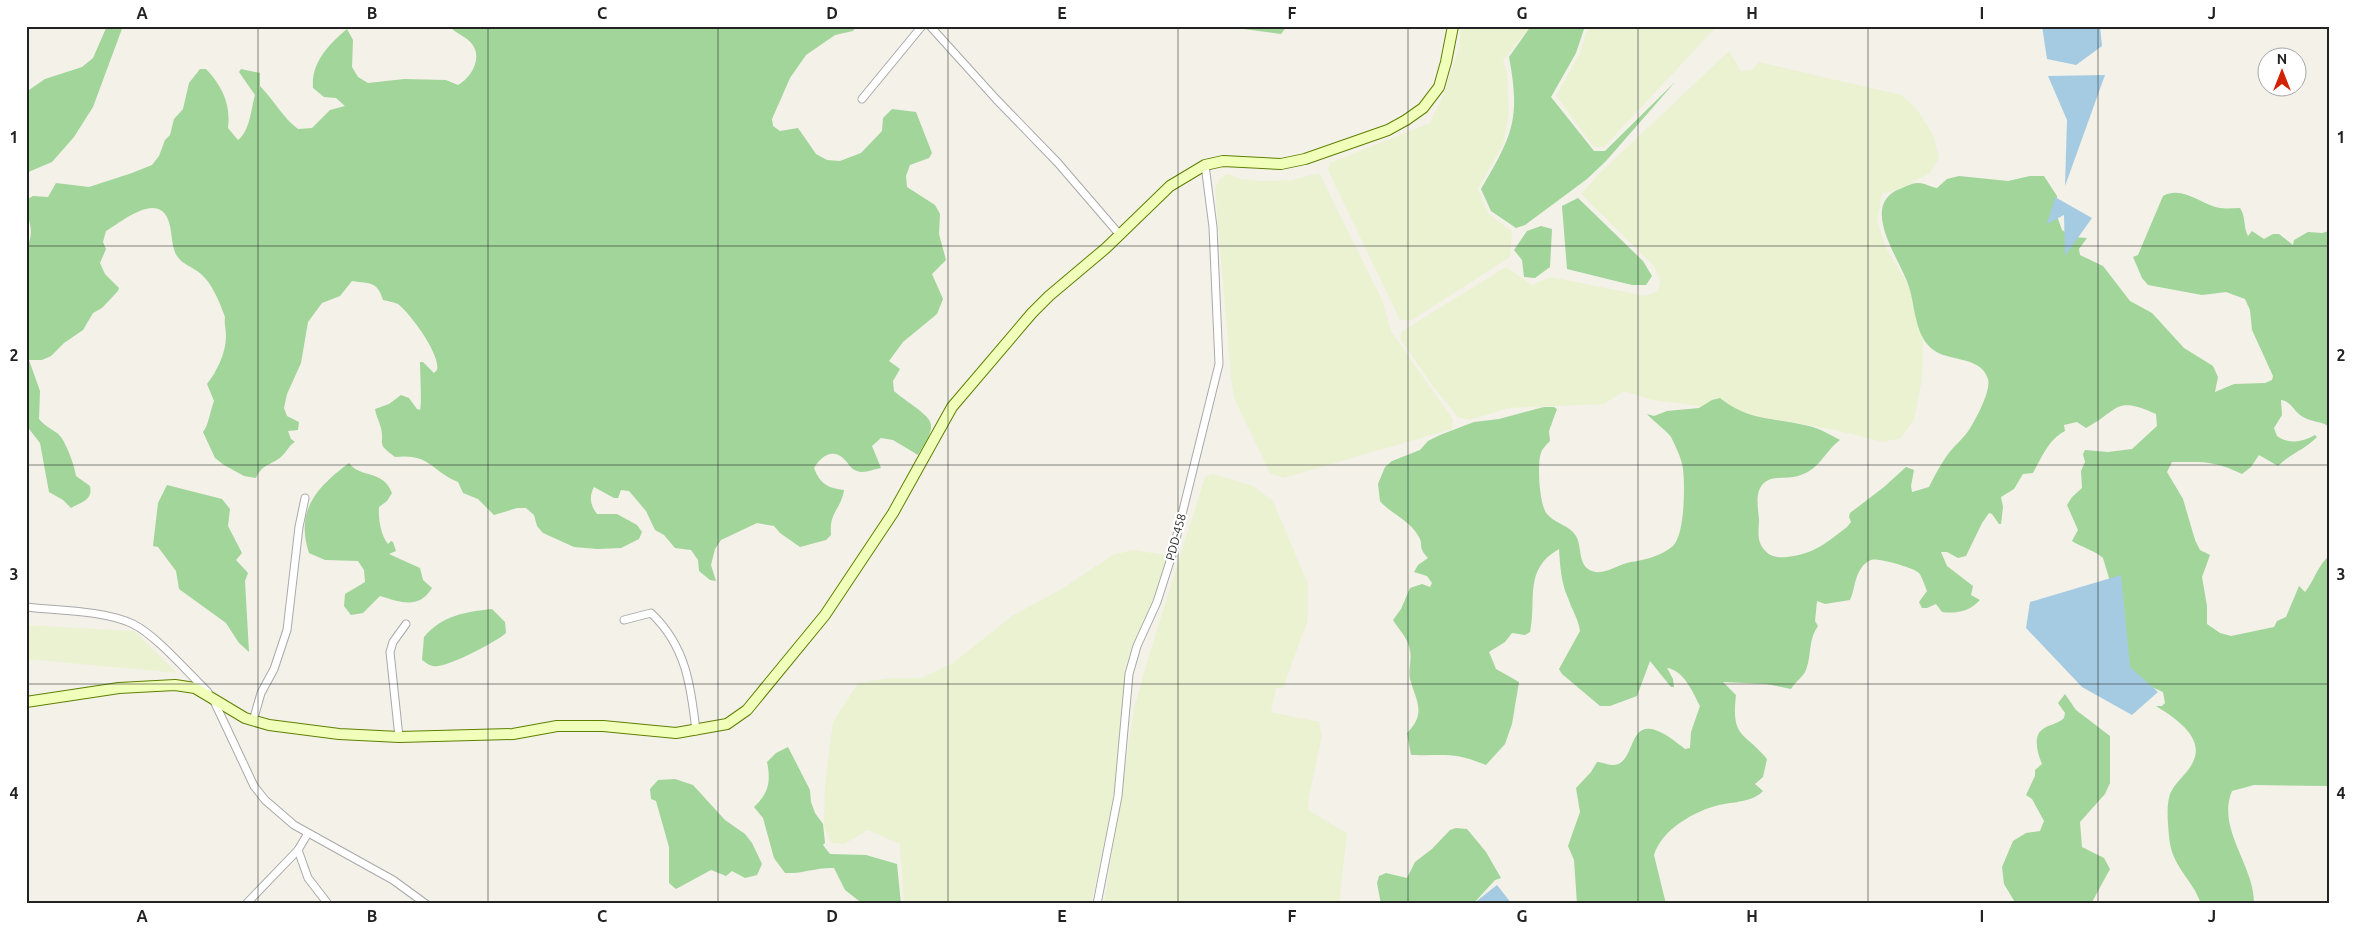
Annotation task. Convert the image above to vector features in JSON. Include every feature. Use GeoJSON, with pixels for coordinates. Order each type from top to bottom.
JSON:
{"type":"FeatureCollection","features":[{"type":"Feature","properties":{"kind":"street"},"geometry":{"type":"LineString","coordinates":[[862,99],[922,26]]}},
{"type":"Feature","properties":{"kind":"street"},"geometry":{"type":"LineString","coordinates":[[930,26],[996,100],[1058,163],[1120,235]]}},
{"type":"Feature","properties":{"kind":"street"},"geometry":{"type":"LineString","coordinates":[[26,702],[151,685],[175,684],[194,688],[253,721],[339,734],[400,737],[514,734],[557,726],[603,726],[676,734],[727,724],[747,710],[825,615],[893,513],[952,407],[1032,313],[1120,235],[1170,186],[1205,165],[1223,161],[1281,164],[1305,159],[1388,130],[1406,120],[1423,108],[1439,86],[1453,26]]}},
{"type":"Feature","properties":{"kind":"street","name":"PDD-458"},"geometry":{"type":"LineString","coordinates":[[1097,904],[1118,796],[1130,674],[1137,646],[1157,602],[1172,555],[1219,364],[1213,227],[1205,165]]}},
{"type":"Feature","properties":{"kind":"street"},"geometry":{"type":"LineString","coordinates":[[253,721],[261,693],[274,669],[287,630],[299,527],[305,498]]}},
{"type":"Feature","properties":{"kind":"street"},"geometry":{"type":"LineString","coordinates":[[26,607],[110,616],[134,624],[149,635],[212,697],[254,786],[279,813],[308,834],[393,880],[426,904]]}},
{"type":"Feature","properties":{"kind":"street"},"geometry":{"type":"LineString","coordinates":[[624,620],[650,613],[670,637],[684,660],[692,696],[696,731]]}},
{"type":"Feature","properties":{"kind":"street"},"geometry":{"type":"LineString","coordinates":[[400,737],[390,652],[393,642],[406,624]]}},
{"type":"Feature","properties":{"kind":"street"},"geometry":{"type":"LineString","coordinates":[[246,904],[298,850],[308,834]]}},
{"type":"Feature","properties":{"kind":"street"},"geometry":{"type":"LineString","coordinates":[[298,850],[308,878],[328,904]]}},
{"type":"Feature","properties":{"kind":"green space"},"geometry":{"type":"Polygon","coordinates":[[[107,26],[123,26],[93,107],[74,137],[52,162],[26,173],[26,92],[45,79],[82,67],[93,58],[107,26]]]}},
{"type":"Feature","properties":{"kind":"green space"},"geometry":{"type":"Polygon","coordinates":[[[449,26],[857,26],[853,31],[835,35],[806,55],[790,78],[772,119],[773,126],[780,131],[798,128],[816,154],[827,160],[840,161],[861,153],[882,131],[883,118],[892,109],[916,112],[932,153],[929,158],[910,165],[906,176],[907,187],[935,205],[940,214],[939,234],[946,260],[932,274],[943,299],[937,314],[903,342],[889,361],[900,369],[893,381],[894,391],[930,421],[931,429],[928,437],[918,455],[893,440],[881,438],[872,446],[881,468],[869,471],[860,472],[855,470],[843,458],[834,454],[830,454],[819,461],[814,468],[819,478],[833,488],[844,490],[833,515],[831,535],[826,540],[800,547],[780,533],[774,526],[757,523],[721,540],[715,549],[711,565],[716,581],[710,580],[699,571],[698,560],[691,550],[675,548],[664,535],[655,530],[646,511],[629,491],[621,490],[618,498],[614,498],[594,487],[591,494],[592,504],[597,514],[617,514],[637,525],[642,532],[639,539],[621,548],[597,549],[574,547],[543,533],[537,526],[534,515],[526,508],[517,508],[494,515],[478,499],[463,493],[458,482],[429,463],[407,456],[395,457],[383,446],[381,428],[375,409],[389,404],[401,395],[409,398],[417,409],[420,410],[420,362],[423,362],[434,373],[437,370],[437,363],[424,335],[398,304],[383,300],[376,286],[372,284],[352,281],[340,296],[322,303],[308,322],[301,363],[287,394],[284,408],[287,416],[299,422],[298,430],[288,431],[291,439],[295,442],[281,457],[261,470],[256,478],[244,476],[215,458],[203,432],[214,401],[207,384],[223,355],[226,336],[225,317],[209,283],[198,272],[182,262],[175,253],[166,215],[159,209],[151,208],[132,215],[106,231],[103,242],[106,249],[100,263],[105,274],[119,288],[118,291],[102,308],[93,313],[83,330],[64,343],[51,356],[42,360],[29,360],[40,391],[39,419],[60,436],[69,453],[76,476],[90,486],[88,498],[71,508],[63,500],[49,492],[40,443],[26,425],[26,250],[31,230],[26,200],[33,196],[48,197],[56,183],[89,187],[152,165],[159,156],[165,140],[170,135],[174,119],[183,109],[189,83],[200,69],[206,69],[221,89],[227,103],[228,128],[238,140],[248,125],[255,95],[239,72],[241,69],[260,73],[260,86],[287,119],[298,129],[312,128],[330,110],[345,106],[336,98],[324,97],[313,88],[313,79],[322,55],[333,41],[347,29],[353,40],[352,67],[358,77],[368,83],[404,79],[446,80],[458,85],[471,73],[476,61],[476,55],[470,41],[449,26]]]}},
{"type":"Feature","properties":{"kind":"green space"},"geometry":{"type":"Polygon","coordinates":[[[1220,26],[1287,26],[1281,34],[1220,26]]]}},
{"type":"Feature","properties":{"kind":"green space"},"geometry":{"type":"Polygon","coordinates":[[[1461,26],[1531,26],[1503,60],[1507,73],[1509,114],[1503,144],[1478,189],[1488,213],[1512,232],[1510,257],[1412,320],[1400,320],[1328,170],[1330,163],[1430,123],[1441,100],[1459,49],[1461,26]]]}},
{"type":"Feature","properties":{"kind":"green space"},"geometry":{"type":"Polygon","coordinates":[[[1531,26],[1585,26],[1576,53],[1551,97],[1594,151],[1605,151],[1675,82],[1606,161],[1587,179],[1525,225],[1516,228],[1491,211],[1481,189],[1507,141],[1511,127],[1514,97],[1509,57],[1531,26]]]}},
{"type":"Feature","properties":{"kind":"green space"},"geometry":{"type":"Polygon","coordinates":[[[1589,26],[1717,26],[1604,147],[1594,147],[1556,96],[1579,55],[1589,26]]]}},
{"type":"Feature","properties":{"kind":"green space"},"geometry":{"type":"Polygon","coordinates":[[[1729,51],[1741,71],[1752,70],[1759,62],[1901,95],[1917,109],[1933,135],[1939,158],[1930,173],[1902,188],[1882,194],[1877,220],[1885,246],[1910,288],[1923,341],[1922,379],[1914,420],[1901,438],[1883,442],[1835,430],[1653,400],[1624,391],[1604,404],[1509,408],[1469,420],[1458,417],[1435,389],[1401,340],[1401,332],[1506,267],[1532,285],[1551,277],[1646,296],[1658,291],[1660,281],[1654,266],[1581,194],[1599,174],[1729,51]]]}},
{"type":"Feature","properties":{"kind":"green space"},"geometry":{"type":"Polygon","coordinates":[[[1319,173],[1382,300],[1391,331],[1453,420],[1452,429],[1283,478],[1270,473],[1234,398],[1215,188],[1220,179],[1228,174],[1241,179],[1260,181],[1292,180],[1319,173]]]}},
{"type":"Feature","properties":{"kind":"green space"},"geometry":{"type":"Polygon","coordinates":[[[1959,176],[2008,181],[2030,176],[2044,176],[2057,196],[2058,219],[2062,230],[2073,237],[2087,238],[2079,249],[2080,255],[2103,266],[2130,301],[2152,313],[2184,348],[2213,366],[2218,377],[2215,392],[2234,384],[2265,383],[2272,380],[2273,376],[2252,330],[2250,310],[2245,299],[2226,292],[2202,295],[2148,285],[2142,278],[2133,257],[2138,255],[2163,196],[2170,193],[2185,194],[2220,208],[2240,208],[2248,236],[2252,231],[2264,239],[2273,234],[2279,234],[2293,245],[2294,240],[2308,232],[2322,233],[2329,231],[2329,427],[2303,417],[2287,402],[2281,400],[2282,415],[2274,428],[2277,436],[2287,441],[2301,441],[2315,435],[2317,437],[2278,466],[2259,455],[2251,467],[2242,474],[2223,466],[2200,462],[2172,462],[2167,472],[2183,499],[2195,540],[2200,550],[2210,555],[2202,577],[2207,606],[2207,624],[2220,633],[2231,636],[2274,627],[2277,621],[2286,617],[2299,586],[2305,592],[2329,556],[2329,786],[2254,785],[2232,791],[2228,805],[2229,819],[2232,833],[2249,876],[2254,904],[2201,904],[2174,856],[2169,836],[2168,821],[2170,794],[2187,772],[2196,755],[2192,737],[2172,716],[2156,706],[2162,706],[2165,703],[2163,692],[2128,677],[2127,638],[2103,558],[2072,541],[2078,530],[2067,505],[2072,497],[2082,488],[2081,471],[2085,462],[2083,454],[2085,450],[2108,452],[2132,449],[2157,426],[2156,414],[2143,408],[2125,405],[2118,407],[2086,428],[2077,422],[2064,425],[2065,431],[2050,444],[2033,473],[2023,474],[2014,489],[2001,497],[2003,507],[2001,524],[1989,513],[1966,556],[1958,558],[1947,552],[1941,552],[1947,566],[1973,586],[1971,595],[1980,600],[1972,607],[1953,613],[1942,612],[1936,604],[1922,608],[1919,602],[1927,591],[1919,573],[1911,568],[1874,559],[1864,564],[1859,571],[1850,600],[1825,604],[1817,601],[1815,621],[1818,626],[1811,642],[1808,664],[1805,673],[1791,689],[1767,684],[1723,682],[1736,695],[1736,720],[1741,733],[1767,759],[1763,777],[1755,784],[1763,791],[1759,795],[1748,799],[1719,805],[1700,812],[1680,822],[1664,837],[1654,855],[1666,904],[1577,904],[1574,860],[1568,846],[1580,812],[1576,788],[1591,772],[1597,762],[1612,765],[1621,762],[1627,755],[1635,737],[1641,731],[1650,729],[1664,734],[1685,749],[1690,748],[1691,732],[1700,706],[1683,677],[1667,668],[1673,679],[1674,687],[1671,687],[1650,661],[1637,696],[1610,706],[1600,706],[1562,674],[1559,669],[1580,631],[1564,586],[1559,549],[1540,566],[1536,576],[1530,632],[1525,635],[1512,633],[1505,642],[1489,652],[1496,669],[1519,682],[1512,724],[1505,744],[1486,765],[1456,756],[1411,755],[1407,733],[1417,719],[1418,707],[1410,679],[1409,647],[1393,620],[1401,609],[1410,588],[1422,584],[1430,587],[1432,583],[1427,576],[1414,572],[1418,565],[1428,558],[1423,551],[1419,537],[1411,526],[1380,501],[1378,484],[1385,467],[1392,461],[1420,450],[1428,441],[1474,422],[1499,419],[1544,407],[1554,407],[1557,409],[1549,431],[1550,441],[1542,450],[1540,458],[1539,475],[1543,504],[1548,515],[1575,534],[1579,542],[1584,565],[1592,571],[1601,572],[1626,563],[1653,557],[1663,552],[1673,546],[1680,531],[1684,497],[1684,476],[1681,461],[1671,437],[1647,414],[1654,416],[1667,411],[1699,408],[1712,400],[1720,398],[1751,415],[1809,426],[1840,440],[1817,465],[1806,473],[1793,477],[1774,478],[1762,485],[1758,493],[1758,532],[1761,545],[1766,552],[1775,557],[1796,556],[1826,543],[1851,522],[1850,513],[1906,467],[1914,470],[1911,486],[1912,492],[1929,487],[1946,457],[1969,429],[1988,389],[1988,379],[1984,371],[1977,365],[1943,355],[1935,351],[1923,339],[1917,324],[1908,284],[1891,248],[1882,221],[1882,209],[1887,198],[1897,190],[1917,183],[1937,188],[1947,179],[1959,176]]]}},
{"type":"Feature","properties":{"kind":"green space"},"geometry":{"type":"Polygon","coordinates":[[[1578,198],[1643,261],[1652,276],[1646,285],[1632,285],[1567,269],[1562,206],[1578,198]]]}},
{"type":"Feature","properties":{"kind":"green space"},"geometry":{"type":"Polygon","coordinates":[[[1541,226],[1552,229],[1550,267],[1535,278],[1524,277],[1522,260],[1514,250],[1527,231],[1541,226]]]}},
{"type":"Feature","properties":{"kind":"green space"},"geometry":{"type":"Polygon","coordinates":[[[349,463],[360,471],[378,477],[388,485],[392,493],[387,501],[379,507],[382,532],[388,544],[391,541],[393,542],[396,551],[389,554],[420,568],[423,580],[432,588],[421,599],[409,603],[380,596],[363,613],[351,615],[344,606],[345,594],[365,582],[364,570],[358,561],[325,560],[309,553],[305,538],[307,512],[312,501],[327,481],[349,463]]]}},
{"type":"Feature","properties":{"kind":"green space"},"geometry":{"type":"Polygon","coordinates":[[[1213,474],[1253,486],[1273,501],[1308,584],[1307,622],[1283,688],[1276,688],[1271,712],[1319,722],[1322,736],[1309,796],[1308,810],[1347,833],[1339,904],[1104,904],[1134,709],[1205,477],[1213,474]]]}},
{"type":"Feature","properties":{"kind":"green space"},"geometry":{"type":"Polygon","coordinates":[[[167,485],[222,499],[230,509],[228,526],[242,553],[236,560],[248,573],[245,581],[249,652],[239,643],[226,623],[179,589],[176,571],[158,547],[153,546],[158,503],[167,485]]]}},
{"type":"Feature","properties":{"kind":"green space"},"geometry":{"type":"Polygon","coordinates":[[[1132,550],[1167,555],[1152,606],[1132,647],[1125,669],[1115,790],[1091,904],[904,904],[900,844],[868,830],[844,844],[831,843],[824,827],[825,783],[833,722],[858,683],[891,678],[921,678],[953,663],[1012,616],[1060,590],[1113,555],[1132,550]]]}},
{"type":"Feature","properties":{"kind":"green space"},"geometry":{"type":"Polygon","coordinates":[[[492,609],[505,622],[506,633],[470,654],[439,666],[429,665],[422,660],[424,637],[439,624],[464,613],[492,609]]]}},
{"type":"Feature","properties":{"kind":"green space"},"geometry":{"type":"Polygon","coordinates":[[[26,625],[134,631],[177,673],[26,659],[26,625]]]}},
{"type":"Feature","properties":{"kind":"green space"},"geometry":{"type":"Polygon","coordinates":[[[2065,694],[2076,710],[2110,736],[2110,783],[2105,794],[2080,822],[2082,847],[2104,858],[2110,869],[2091,904],[2016,904],[2004,884],[2002,867],[2013,841],[2026,833],[2040,831],[2044,821],[2032,799],[2026,795],[2035,776],[2035,770],[2042,764],[2037,745],[2038,736],[2043,729],[2064,718],[2065,713],[2058,703],[2065,694]]]}},
{"type":"Feature","properties":{"kind":"green space"},"geometry":{"type":"Polygon","coordinates":[[[788,747],[810,790],[811,802],[815,813],[823,824],[825,843],[823,845],[830,854],[866,855],[897,864],[901,904],[863,904],[845,890],[834,868],[785,873],[774,858],[763,818],[754,807],[763,797],[768,786],[767,762],[776,753],[788,747]]]}},
{"type":"Feature","properties":{"kind":"green space"},"geometry":{"type":"Polygon","coordinates":[[[675,779],[693,785],[725,820],[745,834],[752,843],[762,864],[757,875],[745,878],[732,871],[726,876],[711,870],[676,889],[669,883],[669,847],[656,801],[651,799],[650,789],[658,780],[675,779]]]}},
{"type":"Feature","properties":{"kind":"green space"},"geometry":{"type":"Polygon","coordinates":[[[1456,828],[1467,829],[1486,852],[1501,878],[1495,880],[1473,904],[1381,904],[1377,883],[1379,876],[1386,873],[1407,878],[1415,862],[1432,849],[1450,830],[1456,828]]]}},
{"type":"Feature","properties":{"kind":"water"},"geometry":{"type":"Polygon","coordinates":[[[2042,26],[2100,26],[2102,46],[2076,65],[2047,59],[2042,26]]]}},
{"type":"Feature","properties":{"kind":"water"},"geometry":{"type":"Polygon","coordinates":[[[2105,75],[2065,186],[2067,120],[2048,76],[2105,75]]]}},
{"type":"Feature","properties":{"kind":"water"},"geometry":{"type":"Polygon","coordinates":[[[2055,197],[2092,218],[2065,256],[2064,215],[2047,224],[2055,197]]]}},
{"type":"Feature","properties":{"kind":"water"},"geometry":{"type":"Polygon","coordinates":[[[2121,575],[2130,667],[2158,692],[2132,715],[2082,687],[2026,628],[2030,602],[2121,575]]]}},
{"type":"Feature","properties":{"kind":"water"},"geometry":{"type":"Polygon","coordinates":[[[1497,885],[1512,904],[1473,904],[1497,885]]]}}]}
